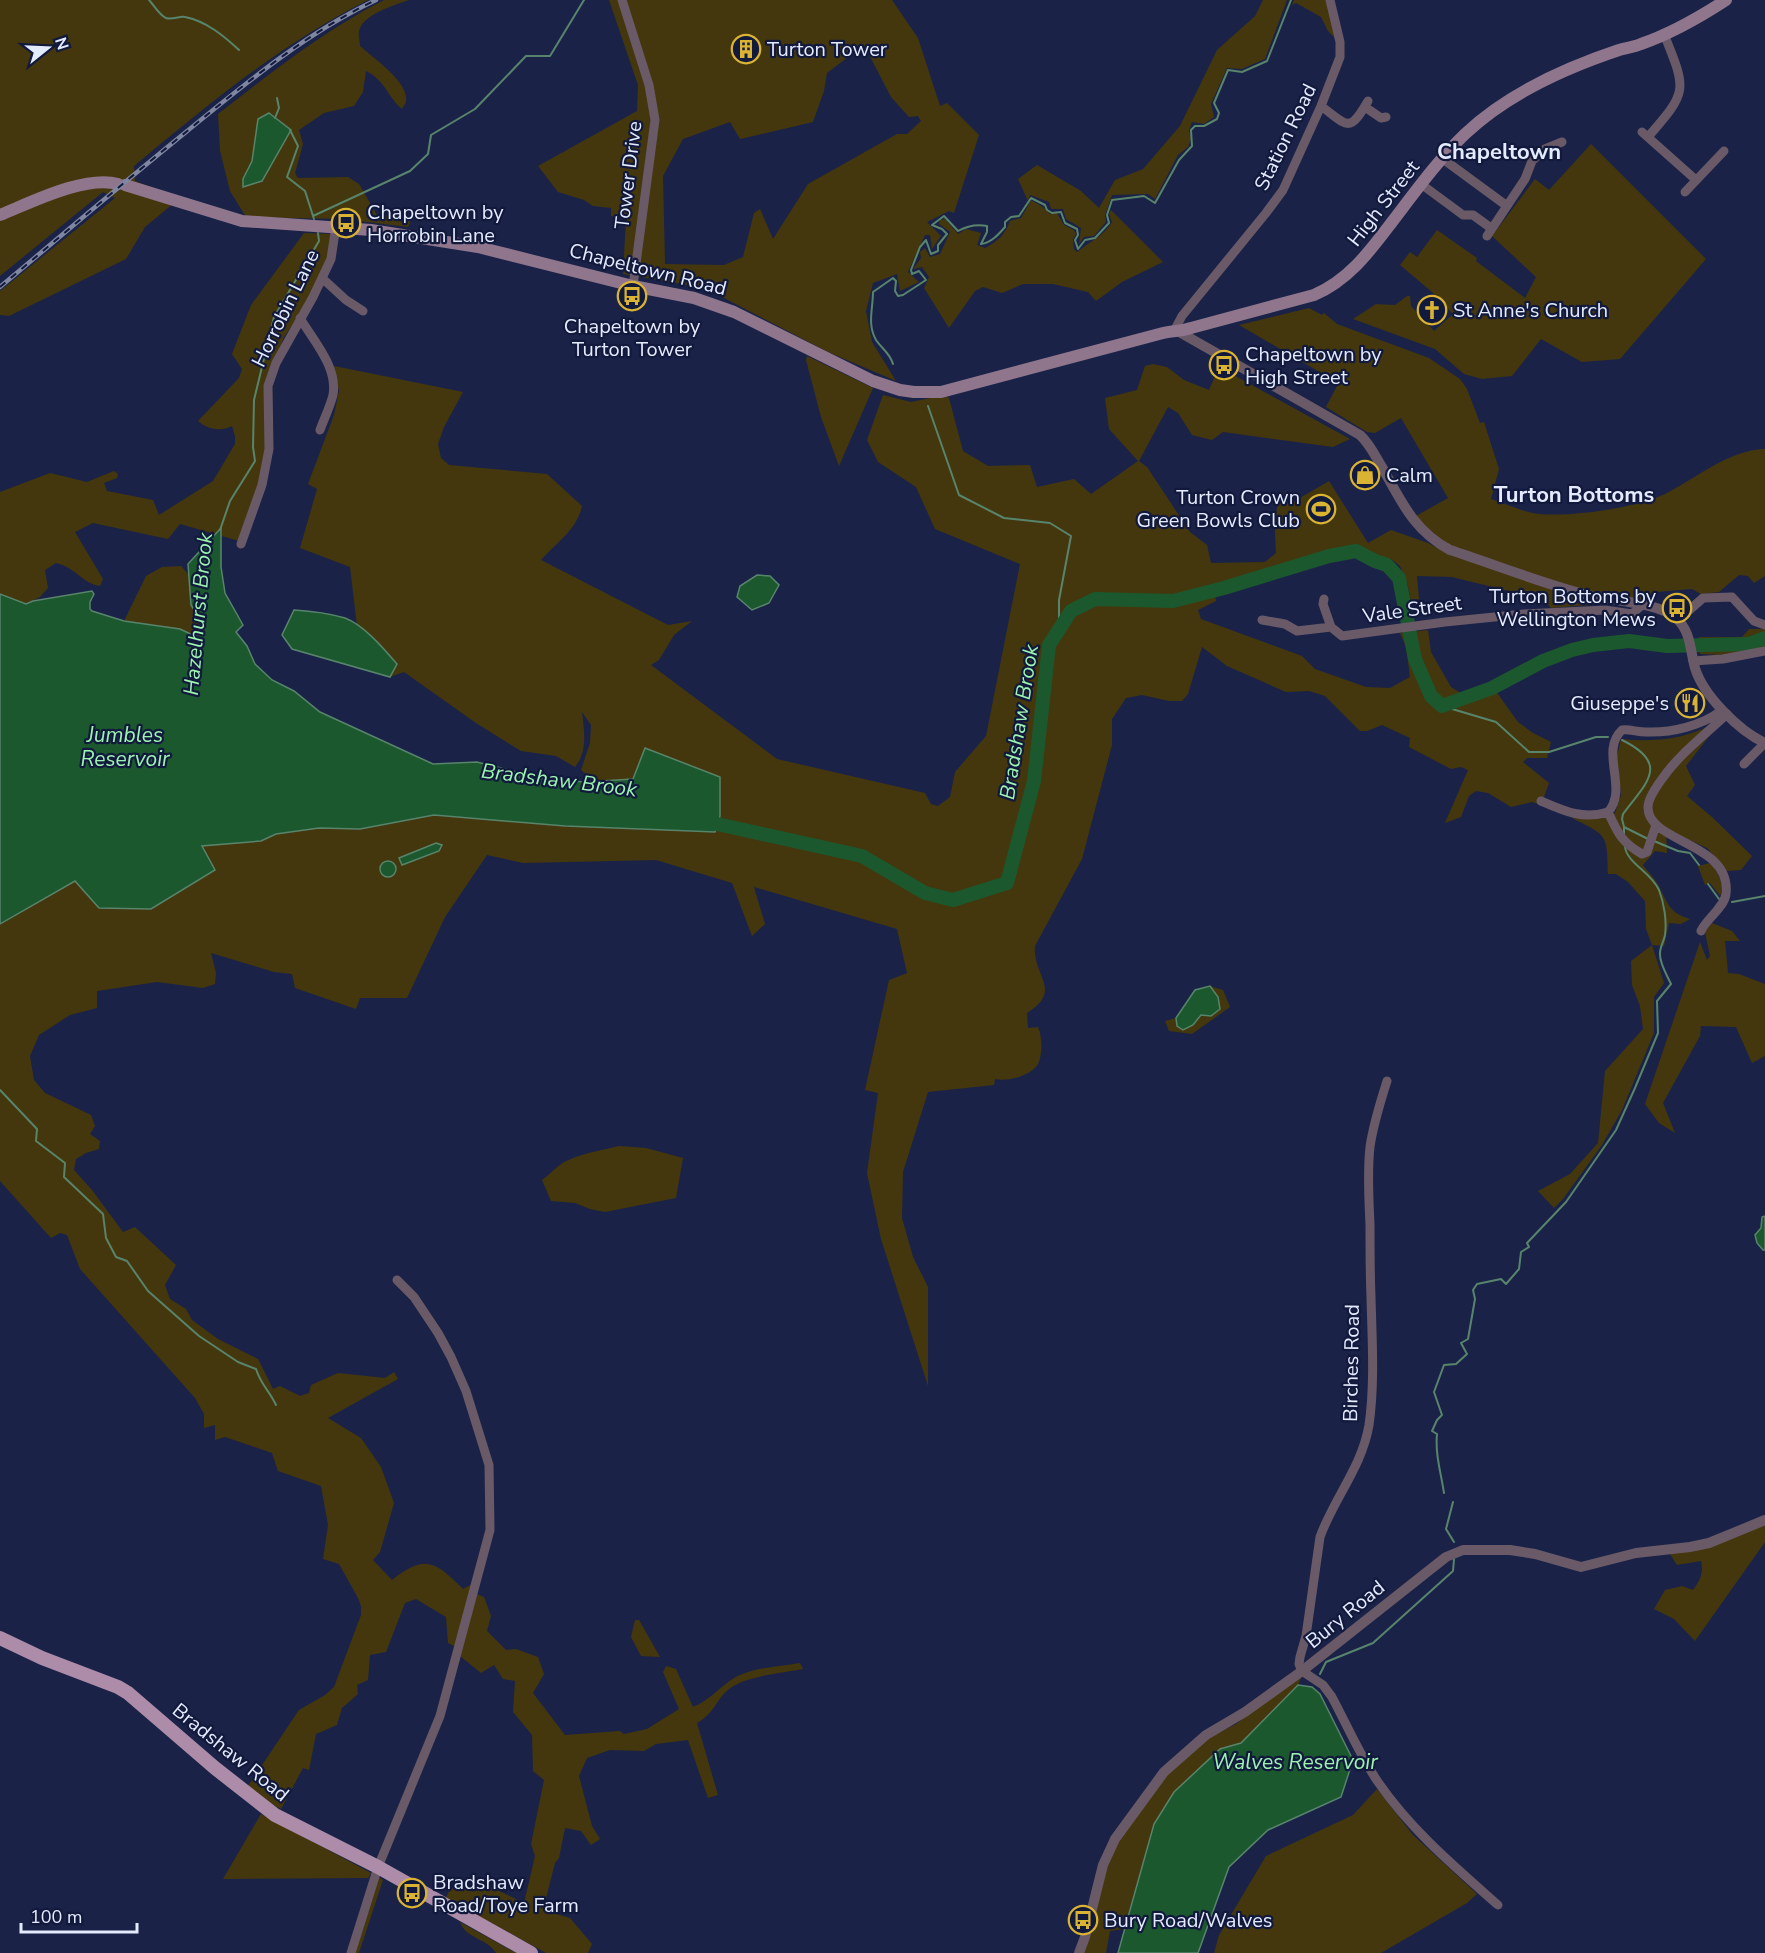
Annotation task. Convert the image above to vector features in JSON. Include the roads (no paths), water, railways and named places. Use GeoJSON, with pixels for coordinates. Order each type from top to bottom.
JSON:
{"type":"FeatureCollection","features":[{"type":"Feature","properties":{"kind":"main road","name":"High Street"},"geometry":{"type":"LineString","coordinates":[[1178,332],[1329,289],[1362,262],[1421,184],[1466,133],[1521,93],[1561,73],[1664,34],[1726,0]]}},
{"type":"Feature","properties":{"kind":"main road","name":"Chapeltown Road"},"geometry":{"type":"LineString","coordinates":[[0,215],[77,186],[104,181],[242,221],[336,226],[478,247],[633,286],[694,298],[719,306],[873,381],[914,392],[929,393],[953,389],[1178,332]]}},
{"type":"Feature","properties":{"kind":"main road","name":"Bradshaw Road"},"geometry":{"type":"LineString","coordinates":[[0,1638],[42,1658],[118,1687],[275,1815],[378,1867],[531,1953]]}},
{"type":"Feature","properties":{"kind":"street","name":"Tower Drive"},"geometry":{"type":"LineString","coordinates":[[622,0],[649,85],[655,120],[633,286]]}},
{"type":"Feature","properties":{"kind":"street","name":"Station Road"},"geometry":{"type":"LineString","coordinates":[[1178,332],[1182,316],[1276,200],[1321,106],[1340,57],[1340,42],[1330,0]]}},
{"type":"Feature","properties":{"kind":"street"},"geometry":{"type":"LineString","coordinates":[[1664,34],[1678,67],[1680,93],[1673,108],[1645,134],[1696,180]]}},
{"type":"Feature","properties":{"kind":"street"},"geometry":{"type":"LineString","coordinates":[[1321,106],[1348,124],[1357,120],[1367,104],[1381,118],[1386,117]]}},
{"type":"Feature","properties":{"kind":"street"},"geometry":{"type":"LineString","coordinates":[[1421,184],[1463,215],[1473,215],[1489,232],[1514,197],[1532,161],[1546,143],[1562,142]]}},
{"type":"Feature","properties":{"kind":"street"},"geometry":{"type":"LineString","coordinates":[[1685,192],[1724,151]]}},
{"type":"Feature","properties":{"kind":"street"},"geometry":{"type":"LineString","coordinates":[[1443,159],[1507,206]]}},
{"type":"Feature","properties":{"kind":"street","name":"Horrobin Lane"},"geometry":{"type":"LineString","coordinates":[[241,544],[262,484],[269,449],[268,386],[276,363],[331,259],[336,226]]}},
{"type":"Feature","properties":{"kind":"street"},"geometry":{"type":"LineString","coordinates":[[322,278],[346,300],[363,311]]}},
{"type":"Feature","properties":{"kind":"street"},"geometry":{"type":"LineString","coordinates":[[300,318],[328,363],[333,381],[333,394],[320,430]]}},
{"type":"Feature","properties":{"kind":"street"},"geometry":{"type":"LineString","coordinates":[[1178,332],[1360,435],[1370,446],[1407,513],[1424,534],[1437,543],[1450,550],[1579,593],[1666,611],[1678,620],[1688,636],[1702,684],[1725,712],[1753,736],[1765,743],[1744,764]]}},
{"type":"Feature","properties":{"kind":"street"},"geometry":{"type":"LineString","coordinates":[[1678,620],[1702,598],[1732,597],[1754,621],[1765,625]]}},
{"type":"Feature","properties":{"kind":"street"},"geometry":{"type":"LineString","coordinates":[[1262,621],[1285,624],[1297,631],[1331,627],[1323,604],[1324,599]]}},
{"type":"Feature","properties":{"kind":"street","name":"Vale Street"},"geometry":{"type":"LineString","coordinates":[[1331,627],[1342,636],[1524,614],[1605,610],[1632,614],[1642,605]]}},
{"type":"Feature","properties":{"kind":"street"},"geometry":{"type":"LineString","coordinates":[[1693,656],[1723,659],[1765,651]]}},
{"type":"Feature","properties":{"kind":"street"},"geometry":{"type":"LineString","coordinates":[[1608,812],[1615,800],[1614,740],[1622,730],[1646,732],[1677,729],[1725,712]]}},
{"type":"Feature","properties":{"kind":"street"},"geometry":{"type":"LineString","coordinates":[[1701,931],[1725,897],[1726,888],[1720,870],[1704,852],[1656,825],[1648,807],[1663,778],[1680,757],[1725,712]]}},
{"type":"Feature","properties":{"kind":"street"},"geometry":{"type":"LineString","coordinates":[[1541,801],[1570,814],[1581,816],[1608,812]]}},
{"type":"Feature","properties":{"kind":"street"},"geometry":{"type":"LineString","coordinates":[[1608,812],[1625,843],[1645,854],[1656,825]]}},
{"type":"Feature","properties":{"kind":"street","name":"Birches Road"},"geometry":{"type":"LineString","coordinates":[[1302,1671],[1300,1657],[1306,1636],[1320,1537],[1360,1459],[1369,1422],[1372,1386],[1372,1317],[1368,1173],[1370,1145],[1387,1081]]}},
{"type":"Feature","properties":{"kind":"street"},"geometry":{"type":"LineString","coordinates":[[351,1953],[378,1867],[440,1716],[490,1530],[489,1465],[466,1391],[438,1333],[414,1297],[397,1280]]}},
{"type":"Feature","properties":{"kind":"street","name":"Bury Road"},"geometry":{"type":"LineString","coordinates":[[1079,1953],[1107,1856],[1115,1839],[1164,1772],[1206,1735],[1245,1712],[1302,1671],[1446,1557],[1472,1549],[1520,1551],[1581,1568],[1636,1553],[1690,1548],[1710,1543],[1765,1521]]}},
{"type":"Feature","properties":{"kind":"street"},"geometry":{"type":"LineString","coordinates":[[1302,1671],[1323,1685],[1332,1696],[1378,1782],[1391,1799],[1421,1834],[1498,1905]]}},
{"type":"Feature","properties":{"kind":"water"},"geometry":{"type":"Polygon","coordinates":[[[269,113],[291,130],[262,181],[243,187],[243,179],[252,161],[258,119],[269,113]]]}},
{"type":"Feature","properties":{"kind":"water","name":"Jumbles Reservoir"},"geometry":{"type":"Polygon","coordinates":[[[221,528],[221,567],[225,593],[243,625],[236,632],[247,646],[255,664],[272,680],[294,691],[320,712],[433,764],[477,762],[544,779],[585,782],[633,779],[645,748],[720,777],[720,816],[715,832],[565,826],[434,815],[360,829],[319,828],[276,834],[261,841],[202,846],[215,870],[151,909],[99,908],[75,881],[0,924],[0,594],[26,604],[92,591],[94,594],[90,602],[90,609],[92,611],[124,621],[180,629],[195,636],[205,628],[191,605],[188,564],[221,528]]]}},
{"type":"Feature","properties":{"kind":"water"},"geometry":{"type":"Polygon","coordinates":[[[757,575],[770,576],[779,585],[769,603],[752,610],[737,597],[740,586],[757,575]]]}},
{"type":"Feature","properties":{"kind":"water"},"geometry":{"type":"Polygon","coordinates":[[[294,610],[320,612],[352,621],[373,638],[397,664],[390,677],[292,649],[282,635],[294,610]]]}},
{"type":"Feature","properties":{"kind":"water"},"geometry":{"type":"Polygon","coordinates":[[[436,843],[442,845],[439,851],[402,865],[399,858],[436,843]]]}},
{"type":"Feature","properties":{"kind":"water"},"geometry":{"type":"Polygon","coordinates":[[[385,861],[391,861],[396,869],[394,875],[385,877],[380,872],[380,866],[385,861]]]}},
{"type":"Feature","properties":{"kind":"water"},"geometry":{"type":"Polygon","coordinates":[[[1210,986],[1218,997],[1220,1009],[1211,1016],[1201,1015],[1193,1025],[1183,1030],[1177,1026],[1176,1018],[1195,990],[1210,986]]]}},
{"type":"Feature","properties":{"kind":"water"},"geometry":{"type":"Polygon","coordinates":[[[1765,1216],[1765,1250],[1763,1250],[1757,1243],[1755,1235],[1761,1228],[1762,1217],[1765,1216]]]}},
{"type":"Feature","properties":{"kind":"water","name":"Walves Reservoir"},"geometry":{"type":"Polygon","coordinates":[[[1298,1685],[1312,1687],[1320,1694],[1353,1760],[1341,1797],[1268,1830],[1229,1867],[1198,1953],[1118,1953],[1154,1824],[1174,1792],[1220,1749],[1241,1743],[1298,1685]]]}},
{"type":"Feature","properties":{"kind":"waterway","name":"Hazelhurst Brook"},"geometry":{"type":"LineString","coordinates":[[149,0],[163,17],[171,19],[185,17],[200,22],[221,34],[239,50]]}},
{"type":"Feature","properties":{"kind":"waterway"},"geometry":{"type":"LineString","coordinates":[[313,216],[410,171],[428,154],[431,135],[475,109],[526,56],[550,56],[584,0]]}},
{"type":"Feature","properties":{"kind":"waterway"},"geometry":{"type":"LineString","coordinates":[[893,364],[873,334],[871,322],[873,292],[893,278],[896,281],[895,291],[898,296],[903,295],[926,280],[919,271],[912,274],[911,270],[920,247],[926,240],[931,254],[938,251],[938,245],[947,234],[932,225],[944,216],[958,231],[972,226],[987,226],[987,232],[981,244],[985,243],[997,235],[1011,217],[1019,216],[1031,198],[1045,205],[1052,213],[1061,212],[1065,223],[1077,229],[1078,235],[1075,240],[1078,249],[1085,240],[1095,238],[1109,223],[1107,215],[1112,200],[1144,196],[1155,203],[1179,160],[1192,146],[1191,130],[1195,126],[1204,126],[1217,119],[1219,113],[1214,103],[1228,70],[1242,72],[1267,61],[1291,0]]}},
{"type":"Feature","properties":{"kind":"waterway","name":"Hazelhurst Brook"},"geometry":{"type":"LineString","coordinates":[[275,118],[279,108],[277,98]]}},
{"type":"Feature","properties":{"kind":"waterway","name":"Hazelhurst Brook"},"geometry":{"type":"LineString","coordinates":[[290,130],[298,146],[287,177],[305,191],[314,219]]}},
{"type":"Feature","properties":{"kind":"waterway","name":"Hazelhurst Brook"},"geometry":{"type":"LineString","coordinates":[[220,530],[230,501],[255,461],[254,400],[274,317],[319,241],[318,233]]}},
{"type":"Feature","properties":{"kind":"waterway"},"geometry":{"type":"LineString","coordinates":[[928,406],[959,495],[1004,518],[1050,523],[1071,536],[1059,600],[1059,629]]}},
{"type":"Feature","properties":{"kind":"waterway","name":"Bradshaw Brook"},"geometry":{"type":"LineString","coordinates":[[699,820],[862,856],[925,893],[953,900],[1007,883],[1034,781],[1049,645],[1071,611],[1095,599],[1173,601],[1329,556],[1356,551],[1387,565],[1399,578],[1415,659],[1431,696],[1442,706],[1492,688],[1543,661],[1593,645],[1629,641],[1667,646],[1749,644],[1765,638]]}},
{"type":"Feature","properties":{"kind":"waterway"},"geometry":{"type":"LineString","coordinates":[[1442,706],[1496,722],[1529,752],[1549,752],[1596,737],[1608,737]]}},
{"type":"Feature","properties":{"kind":"waterway"},"geometry":{"type":"LineString","coordinates":[[1622,740],[1646,757],[1650,766],[1646,783],[1623,814],[1622,819],[1624,827],[1648,839]]}},
{"type":"Feature","properties":{"kind":"waterway"},"geometry":{"type":"LineString","coordinates":[[1624,827],[1624,836]]}},
{"type":"Feature","properties":{"kind":"waterway"},"geometry":{"type":"LineString","coordinates":[[1654,841],[1678,851],[1690,853],[1699,865]]}},
{"type":"Feature","properties":{"kind":"waterway"},"geometry":{"type":"LineString","coordinates":[[1444,1493],[1437,1434],[1432,1431],[1442,1415],[1434,1392],[1444,1365],[1456,1364],[1467,1354],[1461,1343],[1468,1339],[1475,1299],[1473,1290],[1477,1284],[1501,1279],[1506,1284],[1519,1269],[1521,1252],[1529,1247],[1527,1243],[1566,1202],[1616,1130],[1658,1033],[1657,1001],[1671,984],[1660,957],[1666,930],[1664,906],[1656,884],[1630,858],[1625,847]]}},
{"type":"Feature","properties":{"kind":"waterway"},"geometry":{"type":"LineString","coordinates":[[1708,884],[1719,899]]}},
{"type":"Feature","properties":{"kind":"waterway"},"geometry":{"type":"LineString","coordinates":[[1732,902],[1765,896]]}},
{"type":"Feature","properties":{"kind":"waterway"},"geometry":{"type":"LineString","coordinates":[[0,1090],[37,1129],[36,1141],[65,1163],[64,1177],[103,1214],[106,1238],[116,1257],[127,1261],[148,1291],[199,1336],[238,1362],[256,1369],[276,1405]]}},
{"type":"Feature","properties":{"kind":"waterway"},"geometry":{"type":"LineString","coordinates":[[1453,1502],[1446,1529],[1454,1542]]}},
{"type":"Feature","properties":{"kind":"waterway"},"geometry":{"type":"LineString","coordinates":[[1320,1674],[1326,1662],[1373,1643],[1453,1571],[1454,1559]]}},
{"type":"Feature","properties":{"kind":"railway"},"geometry":{"type":"LineString","coordinates":[[0,287],[254,77],[301,43],[376,0]]}},
{"type":"Feature","properties":{"kind":"place","name":"Turton Tower"},"geometry":{"type":"Point","coordinates":[746,49]}},
{"type":"Feature","properties":{"kind":"place","name":"Chapeltown by Horrobin Lane"},"geometry":{"type":"Point","coordinates":[346,223]}},
{"type":"Feature","properties":{"kind":"place","name":"Chapeltown by Turton Tower"},"geometry":{"type":"Point","coordinates":[632,296]}},
{"type":"Feature","properties":{"kind":"place","name":"St Anne's Church"},"geometry":{"type":"Point","coordinates":[1432,310]}},
{"type":"Feature","properties":{"kind":"place","name":"Chapeltown by High Street"},"geometry":{"type":"Point","coordinates":[1224,365]}},
{"type":"Feature","properties":{"kind":"place","name":"Calm"},"geometry":{"type":"Point","coordinates":[1365,475]}},
{"type":"Feature","properties":{"kind":"place","name":"Turton Crown Green Bowls Club"},"geometry":{"type":"Point","coordinates":[1321,509]}},
{"type":"Feature","properties":{"kind":"place","name":"Turton Bottoms by Wellington Mews"},"geometry":{"type":"Point","coordinates":[1677,608]}},
{"type":"Feature","properties":{"kind":"place","name":"Giuseppe's"},"geometry":{"type":"Point","coordinates":[1690,703]}},
{"type":"Feature","properties":{"kind":"place","name":"Bradshaw Road/Toye Farm"},"geometry":{"type":"Point","coordinates":[412,1893]}},
{"type":"Feature","properties":{"kind":"place","name":"Bury Road/Walves"},"geometry":{"type":"Point","coordinates":[1083,1920]}},
{"type":"Feature","properties":{"kind":"district","name":"Chapeltown"},"geometry":{"type":"Point","coordinates":[1499,151]}},
{"type":"Feature","properties":{"kind":"district","name":"Turton Bottoms"},"geometry":{"type":"Point","coordinates":[1574,494]}}]}
